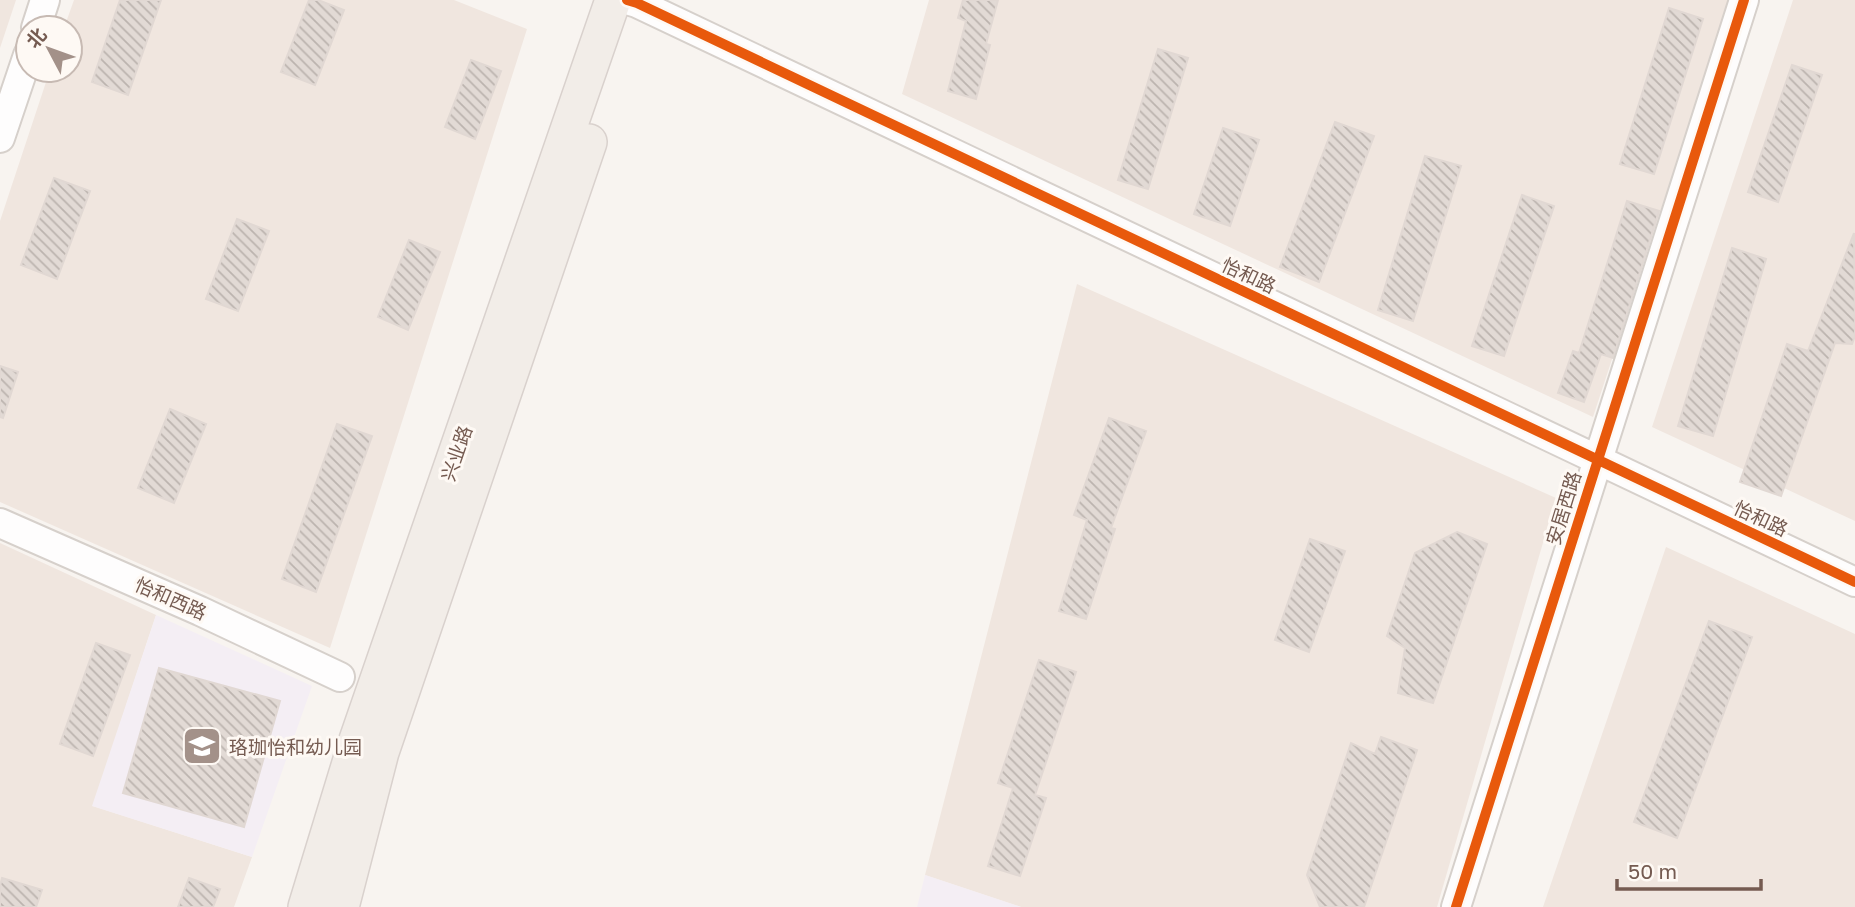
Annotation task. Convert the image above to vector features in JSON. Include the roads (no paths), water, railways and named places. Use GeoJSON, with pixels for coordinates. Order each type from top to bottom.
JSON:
{"type":"FeatureCollection","features":[{"type":"Feature","properties":{"kind":"main road","name":"兴业路"},"geometry":{"type":"LineString","coordinates":[[306,907],[357,740],[629,1]]}},
{"type":"Feature","properties":{"kind":"main road","name":"兴业路"},"geometry":{"type":"LineString","coordinates":[[341,907],[381,752],[629,1]]}},
{"type":"Feature","properties":{"kind":"street","name":"安居西路"},"geometry":{"type":"LineString","coordinates":[[1456,907],[1744,0]]}},
{"type":"Feature","properties":{"kind":"street","name":"怡和路"},"geometry":{"type":"LineString","coordinates":[[629,1],[1855,582]]}},
{"type":"Feature","properties":{"kind":"street"},"geometry":{"type":"LineString","coordinates":[[0,138],[18,84]]}},
{"type":"Feature","properties":{"kind":"street","name":"怡和西路"},"geometry":{"type":"LineString","coordinates":[[0,523],[201,611],[340,677]]}},
{"type":"Feature","properties":{"kind":"place","name":"珞珈怡和幼儿园"},"geometry":{"type":"Point","coordinates":[202,746]}}]}
